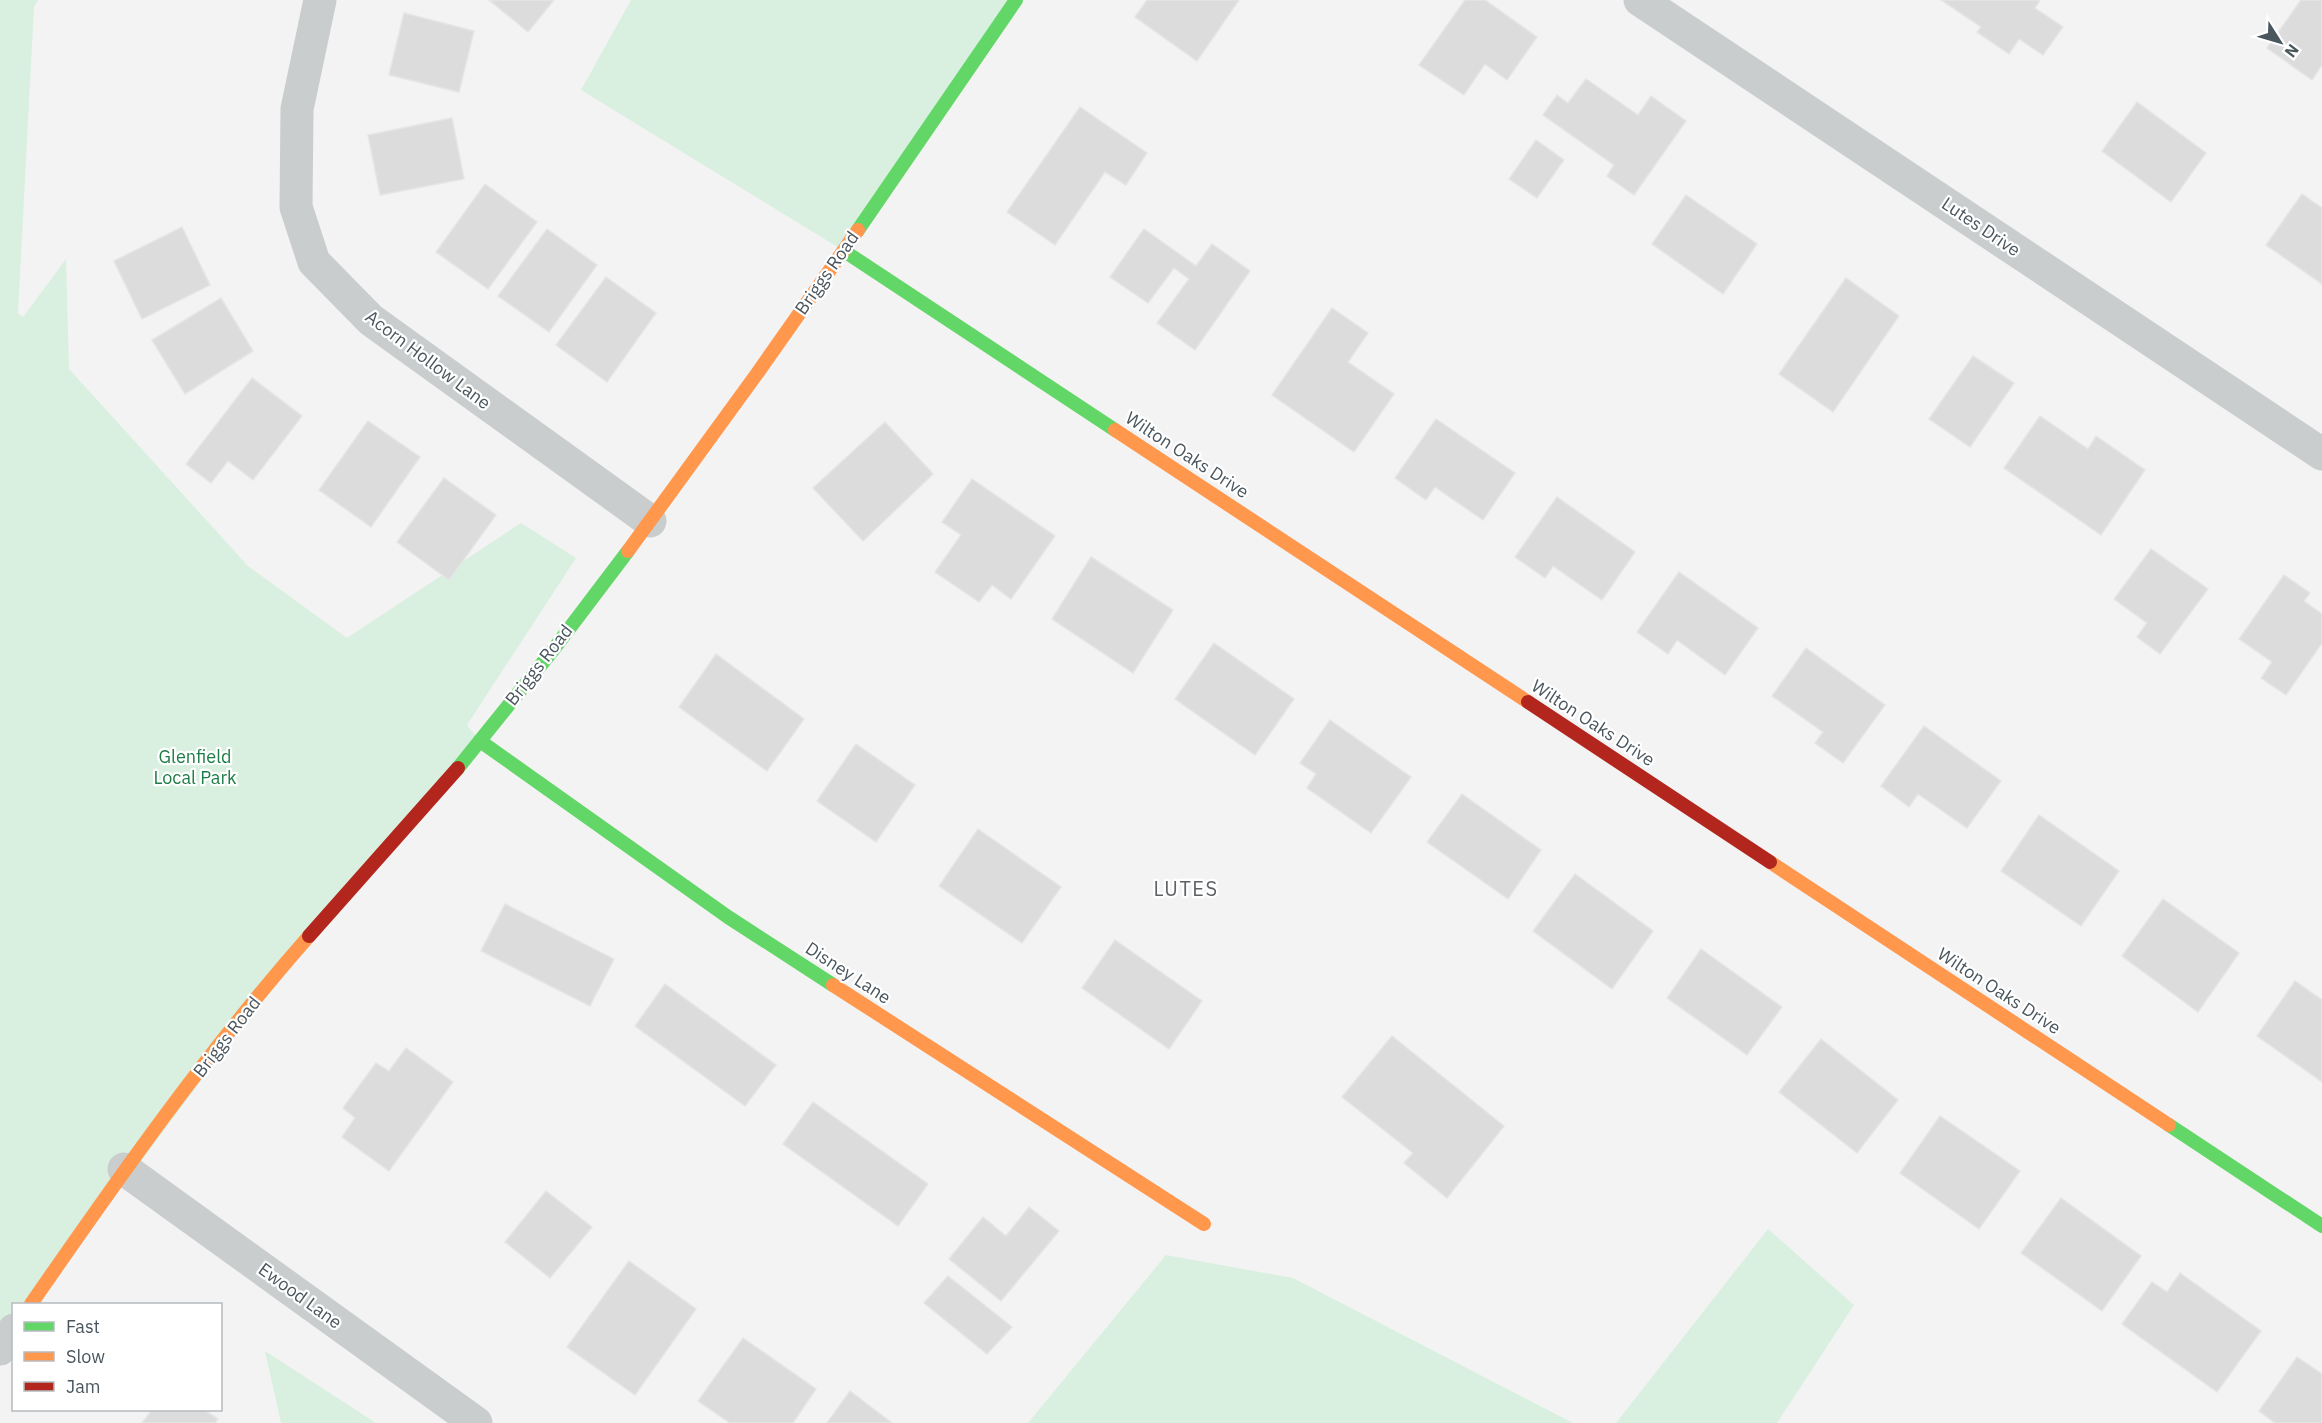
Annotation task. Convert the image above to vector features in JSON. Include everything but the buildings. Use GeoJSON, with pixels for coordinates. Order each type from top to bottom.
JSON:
{"type":"FeatureCollection","features":[{"type":"Feature","properties":{"kind":"street","name":"Acorn Hollow Lane"},"geometry":{"type":"LineString","coordinates":[[320,0],[297,109],[296,207],[314,262],[371,321],[650,521]]}},
{"type":"Feature","properties":{"kind":"street","name":"Briggs Road"},"geometry":{"type":"LineString","coordinates":[[32,1303],[124,1169],[264,989],[480,741],[650,521],[844,250],[1016,0]]}},
{"type":"Feature","properties":{"kind":"street","name":"Lutes Drive"},"geometry":{"type":"LineString","coordinates":[[1640,0],[2322,454]]}},
{"type":"Feature","properties":{"kind":"street","name":"Wilton Oaks Drive"},"geometry":{"type":"LineString","coordinates":[[844,250],[2322,1226]]}},
{"type":"Feature","properties":{"kind":"street","name":"Disney Lane"},"geometry":{"type":"LineString","coordinates":[[480,741],[728,917],[1204,1224]]}},
{"type":"Feature","properties":{"kind":"street","name":"Ewood Lane"},"geometry":{"type":"LineString","coordinates":[[124,1169],[476,1423]]}},
{"type":"Feature","properties":{"kind":"street"},"geometry":{"type":"LineString","coordinates":[[0,1349],[12,1333]]}},
{"type":"Feature","properties":{"kind":"green space","name":"Glenfield Local Park"},"geometry":{"type":"Polygon","coordinates":[[[0,0],[38,0],[34,7],[18,313],[23,317],[66,259],[69,369],[248,566],[347,638],[521,523],[576,558],[467,725],[480,741],[311,934],[35,1303],[12,1303],[12,1332],[0,1349],[0,0]]]}},
{"type":"Feature","properties":{"kind":"green space"},"geometry":{"type":"Polygon","coordinates":[[[631,0],[1016,0],[844,251],[581,90],[631,0]]]}},
{"type":"Feature","properties":{"kind":"green space"},"geometry":{"type":"Polygon","coordinates":[[[1768,1229],[1854,1305],[1777,1423],[1616,1423],[1768,1229]]]}},
{"type":"Feature","properties":{"kind":"green space"},"geometry":{"type":"Polygon","coordinates":[[[1166,1255],[1293,1278],[1573,1423],[1028,1423],[1166,1255]]]}},
{"type":"Feature","properties":{"kind":"green space"},"geometry":{"type":"Polygon","coordinates":[[[265,1351],[376,1423],[281,1423],[265,1351]]]}},
{"type":"Feature","properties":{"kind":"traffic: fast"},"geometry":{"type":"LineString","coordinates":[[858,230],[1016,0]]}},
{"type":"Feature","properties":{"kind":"traffic: fast"},"geometry":{"type":"LineString","coordinates":[[844,251],[1115,430]]}},
{"type":"Feature","properties":{"kind":"traffic: fast"},"geometry":{"type":"LineString","coordinates":[[458,768],[553,650],[628,551]]}},
{"type":"Feature","properties":{"kind":"traffic: fast"},"geometry":{"type":"LineString","coordinates":[[480,741],[728,917],[833,985]]}},
{"type":"Feature","properties":{"kind":"traffic: fast"},"geometry":{"type":"LineString","coordinates":[[2169,1125],[2322,1226]]}},
{"type":"Feature","properties":{"kind":"traffic: slow"},"geometry":{"type":"LineString","coordinates":[[628,551],[858,230]]}},
{"type":"Feature","properties":{"kind":"traffic: slow"},"geometry":{"type":"LineString","coordinates":[[1115,430],[1528,702]]}},
{"type":"Feature","properties":{"kind":"traffic: slow"},"geometry":{"type":"LineString","coordinates":[[1770,862],[2169,1125]]}},
{"type":"Feature","properties":{"kind":"traffic: slow"},"geometry":{"type":"LineString","coordinates":[[32,1303],[199,1070],[309,936]]}},
{"type":"Feature","properties":{"kind":"traffic: slow"},"geometry":{"type":"LineString","coordinates":[[833,985],[1204,1224]]}},
{"type":"Feature","properties":{"kind":"traffic: jam"},"geometry":{"type":"LineString","coordinates":[[1528,702],[1770,862]]}},
{"type":"Feature","properties":{"kind":"traffic: jam"},"geometry":{"type":"LineString","coordinates":[[309,936],[458,768]]}},
{"type":"Feature","properties":{"kind":"district","name":"LUTES"},"geometry":{"type":"Point","coordinates":[1186,889]}}]}
